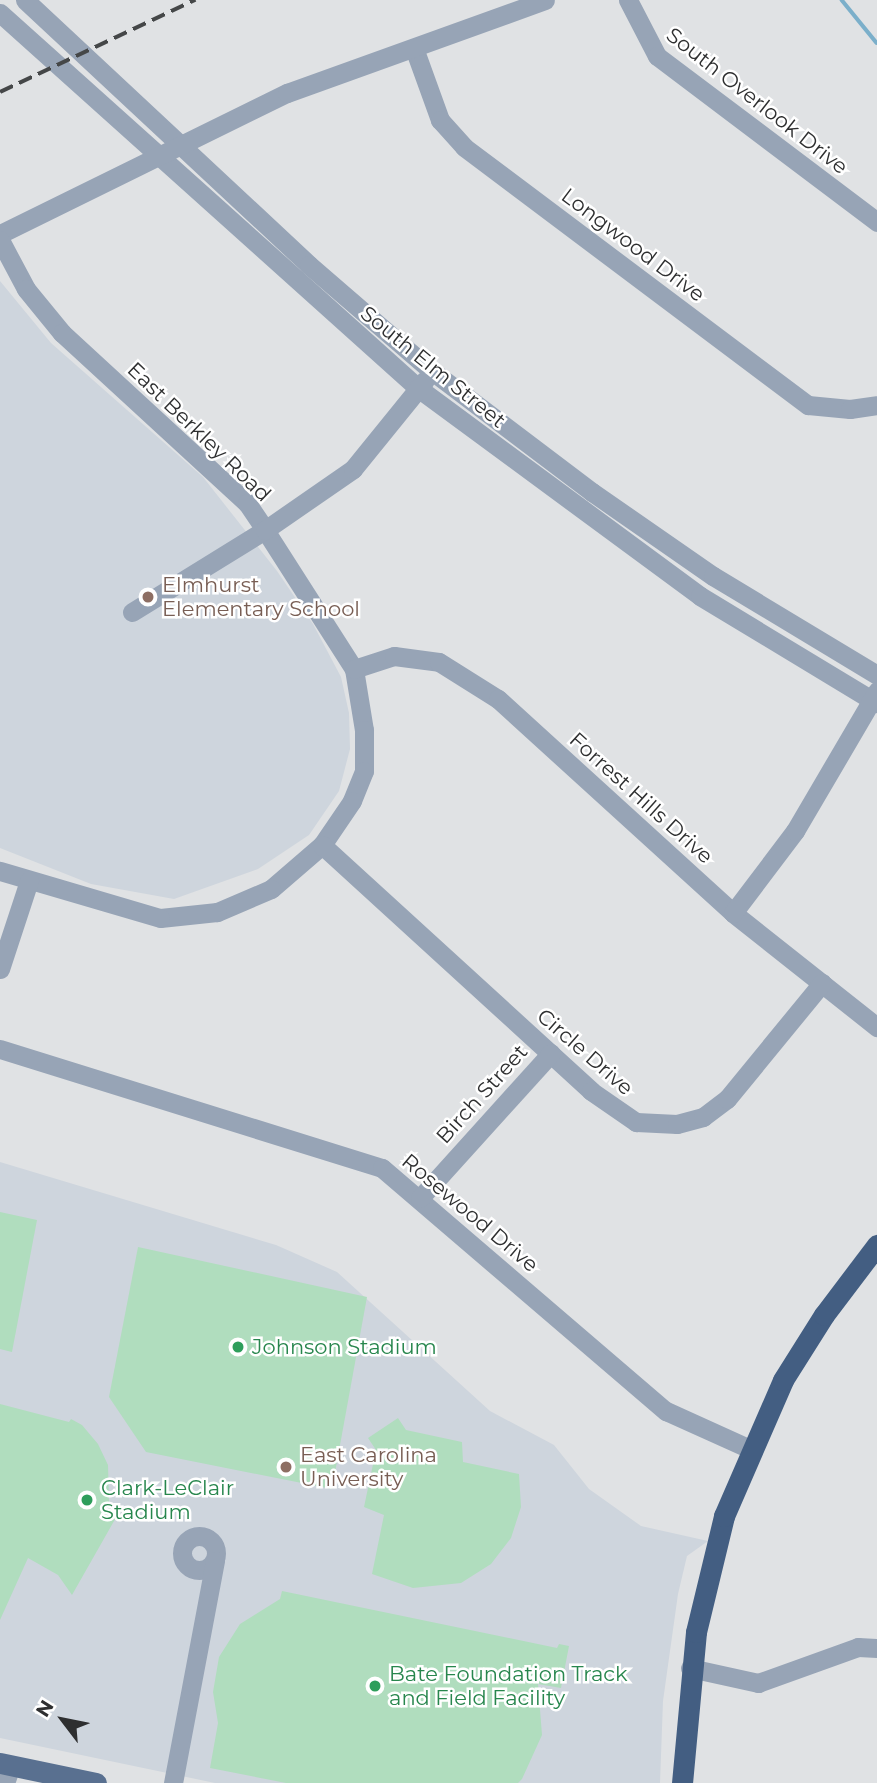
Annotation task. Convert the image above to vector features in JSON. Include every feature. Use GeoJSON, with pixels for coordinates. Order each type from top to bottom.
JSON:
{"type":"FeatureCollection","features":[{"type":"Feature","properties":{"kind":"highway"},"geometry":{"type":"LineString","coordinates":[[682,1783],[690,1668],[713,1553],[750,1449],[802,1349],[877,1245]]}},
{"type":"Feature","properties":{"kind":"main road"},"geometry":{"type":"LineString","coordinates":[[5,1771],[96,1783]]}},
{"type":"Feature","properties":{"kind":"street"},"geometry":{"type":"LineString","coordinates":[[1,15],[26,0]]}},
{"type":"Feature","properties":{"kind":"street","name":"South Elm Street"},"geometry":{"type":"LineString","coordinates":[[26,0],[309,265],[432,371],[592,492],[713,576],[877,675]]}},
{"type":"Feature","properties":{"kind":"street"},"geometry":{"type":"LineString","coordinates":[[0,234],[288,93],[545,0]]}},
{"type":"Feature","properties":{"kind":"street","name":"South Overlook Drive"},"geometry":{"type":"LineString","coordinates":[[628,0],[657,56],[877,222]]}},
{"type":"Feature","properties":{"kind":"street","name":"South Elm Street"},"geometry":{"type":"LineString","coordinates":[[1,15],[295,281],[418,388],[579,510],[700,596],[875,698]]}},
{"type":"Feature","properties":{"kind":"street","name":"Longwood Drive"},"geometry":{"type":"LineString","coordinates":[[414,48],[440,120],[464,147],[808,405],[849,409],[877,405]]}},
{"type":"Feature","properties":{"kind":"street","name":"East Berkley Road"},"geometry":{"type":"LineString","coordinates":[[0,240],[26,289],[62,332],[247,503],[354,668]]}},
{"type":"Feature","properties":{"kind":"street"},"geometry":{"type":"LineString","coordinates":[[295,281],[309,265]]}},
{"type":"Feature","properties":{"kind":"street"},"geometry":{"type":"LineString","coordinates":[[132,612],[265,530],[353,469],[432,371]]}},
{"type":"Feature","properties":{"kind":"street"},"geometry":{"type":"LineString","coordinates":[[579,510],[592,492]]}},
{"type":"Feature","properties":{"kind":"street"},"geometry":{"type":"LineString","coordinates":[[700,596],[713,576]]}},
{"type":"Feature","properties":{"kind":"street","name":"Forrest Hills Drive"},"geometry":{"type":"LineString","coordinates":[[354,668],[394,656],[439,662],[498,699],[733,913],[877,1027]]}},
{"type":"Feature","properties":{"kind":"street"},"geometry":{"type":"LineString","coordinates":[[0,871],[160,918],[217,912],[271,889],[322,845],[352,801],[364,772],[364,730],[354,668]]}},
{"type":"Feature","properties":{"kind":"street"},"geometry":{"type":"LineString","coordinates":[[733,913],[795,831],[875,698]]}},
{"type":"Feature","properties":{"kind":"street","name":"Circle Drive"},"geometry":{"type":"LineString","coordinates":[[322,845],[601,1100],[636,1122],[690,1121],[727,1099],[822,982]]}},
{"type":"Feature","properties":{"kind":"street"},"geometry":{"type":"LineString","coordinates":[[0,969],[29,881]]}},
{"type":"Feature","properties":{"kind":"street","name":"Rosewood Drive"},"geometry":{"type":"LineString","coordinates":[[0,1049],[382,1168],[666,1411],[750,1449]]}},
{"type":"Feature","properties":{"kind":"street","name":"Birch Street"},"geometry":{"type":"LineString","coordinates":[[420,1198],[551,1053]]}},
{"type":"Feature","properties":{"kind":"street"},"geometry":{"type":"LineString","coordinates":[[173,1783],[204,1598],[216,1550],[211,1540],[195,1536],[182,1553],[204,1598]]}},
{"type":"Feature","properties":{"kind":"street"},"geometry":{"type":"LineString","coordinates":[[192,1569],[202,1570],[215,1561]]}},
{"type":"Feature","properties":{"kind":"street"},"geometry":{"type":"LineString","coordinates":[[690,1668],[758,1683],[858,1647],[877,1648]]}},
{"type":"Feature","properties":{"kind":"shaded area","name":"Elmhurst Elementary School"},"geometry":{"type":"Polygon","coordinates":[[[0,281],[51,343],[203,477],[277,571],[313,624],[341,677],[349,713],[350,749],[339,791],[309,835],[258,869],[174,899],[91,884],[0,848],[0,281]]]}},
{"type":"Feature","properties":{"kind":"shaded area","name":"East Carolina University"},"geometry":{"type":"Polygon","coordinates":[[[0,1162],[276,1245],[337,1272],[490,1411],[554,1445],[589,1489],[641,1526],[708,1541],[687,1556],[678,1594],[663,1701],[660,1783],[215,1783],[0,1738],[0,1162]]]}},
{"type":"Feature","properties":{"kind":"green space"},"geometry":{"type":"Polygon","coordinates":[[[0,1212],[37,1220],[12,1352],[0,1349],[0,1212]]]}},
{"type":"Feature","properties":{"kind":"green space","name":"Johnson Stadium"},"geometry":{"type":"Polygon","coordinates":[[[138,1247],[367,1297],[332,1489],[146,1452],[109,1397],[138,1247]]]}},
{"type":"Feature","properties":{"kind":"green space"},"geometry":{"type":"Polygon","coordinates":[[[0,1404],[69,1422],[71,1419],[82,1425],[98,1444],[108,1465],[109,1502],[122,1507],[72,1595],[58,1575],[28,1558],[0,1620],[0,1404]]]}},
{"type":"Feature","properties":{"kind":"green space"},"geometry":{"type":"Polygon","coordinates":[[[398,1418],[406,1430],[462,1442],[463,1462],[519,1474],[521,1507],[511,1538],[491,1564],[461,1583],[413,1588],[372,1574],[384,1515],[364,1507],[376,1450],[368,1438],[398,1418]]]}},
{"type":"Feature","properties":{"kind":"green space","name":"Bate Foundation Track and Field Facility"},"geometry":{"type":"Polygon","coordinates":[[[282,1591],[557,1648],[559,1644],[569,1646],[561,1688],[538,1684],[542,1735],[522,1779],[518,1783],[286,1783],[210,1768],[218,1723],[213,1692],[219,1657],[240,1624],[280,1599],[282,1591]]]}},
{"type":"Feature","properties":{"kind":"waterway"},"geometry":{"type":"LineString","coordinates":[[842,0],[877,43]]}},
{"type":"Feature","properties":{"kind":"railway"},"geometry":{"type":"LineString","coordinates":[[0,92],[195,0]]}},
{"type":"Feature","properties":{"kind":"place","name":"Elmhurst Elementary School"},"geometry":{"type":"Point","coordinates":[148,597]}},
{"type":"Feature","properties":{"kind":"place","name":"Johnson Stadium"},"geometry":{"type":"Point","coordinates":[238,1347]}},
{"type":"Feature","properties":{"kind":"place","name":"East Carolina University"},"geometry":{"type":"Point","coordinates":[286,1467]}},
{"type":"Feature","properties":{"kind":"place","name":"Clark-LeClair Stadium"},"geometry":{"type":"Point","coordinates":[87,1500]}},
{"type":"Feature","properties":{"kind":"place","name":"Bate Foundation Track and Field Facility"},"geometry":{"type":"Point","coordinates":[375,1686]}}]}
